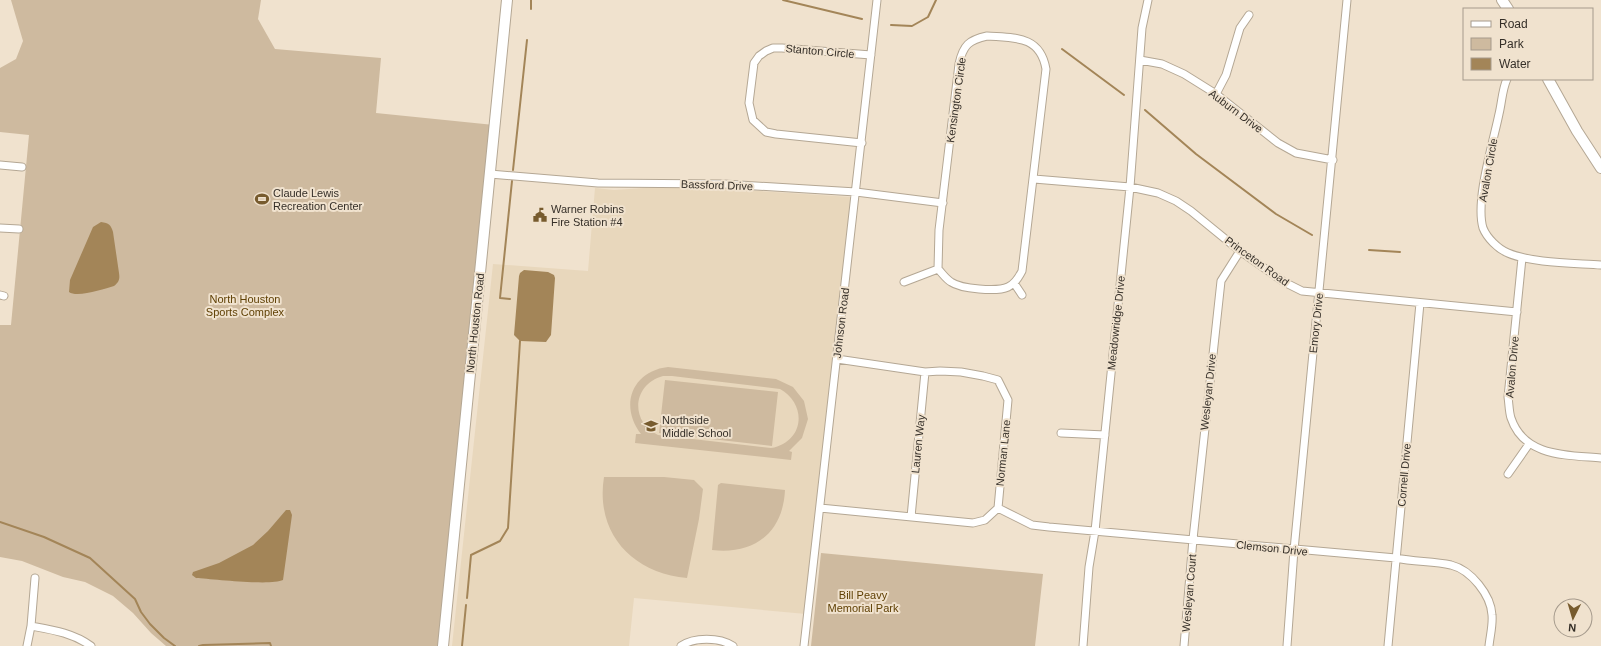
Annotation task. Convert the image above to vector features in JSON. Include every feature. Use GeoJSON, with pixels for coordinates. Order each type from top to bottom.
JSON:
{"type":"FeatureCollection","features":[{"type":"Feature","properties":{"kind":"street","name":"North Houston Road"},"geometry":{"type":"LineString","coordinates":[[443,646],[507,0]]}},
{"type":"Feature","properties":{"kind":"street","name":"Johnson Road"},"geometry":{"type":"LineString","coordinates":[[804,646],[877,0]]}},
{"type":"Feature","properties":{"kind":"street","name":"Meadowridge Drive"},"geometry":{"type":"LineString","coordinates":[[1083,646],[1089,567],[1095,531],[1130,186],[1142,28],[1148,0]]}},
{"type":"Feature","properties":{"kind":"street","name":"Emory Drive"},"geometry":{"type":"LineString","coordinates":[[1287,646],[1294,550],[1333,160],[1347,0]]}},
{"type":"Feature","properties":{"kind":"street"},"geometry":{"type":"LineString","coordinates":[[1216,94],[1226,75],[1240,28],[1249,15]]}},
{"type":"Feature","properties":{"kind":"street","name":"Kensington Circle"},"geometry":{"type":"LineString","coordinates":[[938,269],[939,230],[961,52],[974,39],[987,36],[1022,39],[1039,49],[1044,59],[1046,68],[1024,261],[1022,271],[1014,283]]}},
{"type":"Feature","properties":{"kind":"street","name":"Stanton Circle"},"geometry":{"type":"LineString","coordinates":[[862,143],[766,132],[753,120],[749,103],[754,63],[759,56],[773,48],[871,55]]}},
{"type":"Feature","properties":{"kind":"street","name":"Auburn Drive"},"geometry":{"type":"LineString","coordinates":[[1140,60],[1162,64],[1184,74],[1216,94],[1252,123],[1296,153],[1333,160]]}},
{"type":"Feature","properties":{"kind":"street","name":"Avalon Circle"},"geometry":{"type":"LineString","coordinates":[[1506,80],[1503,87],[1500,110],[1484,183],[1481,210],[1483,228],[1493,243],[1507,253],[1522,258],[1601,265]]}},
{"type":"Feature","properties":{"kind":"street"},"geometry":{"type":"LineString","coordinates":[[1549,80],[1577,131],[1601,168]]}},
{"type":"Feature","properties":{"kind":"street"},"geometry":{"type":"LineString","coordinates":[[0,165],[22,167]]}},
{"type":"Feature","properties":{"kind":"street","name":"Bassford Drive"},"geometry":{"type":"LineString","coordinates":[[490,174],[598,183],[724,184],[856,192],[943,203]]}},
{"type":"Feature","properties":{"kind":"street","name":"Princeton Road"},"geometry":{"type":"LineString","coordinates":[[1034,179],[1130,186],[1158,193],[1176,201],[1284,282],[1302,291],[1517,312]]}},
{"type":"Feature","properties":{"kind":"street"},"geometry":{"type":"LineString","coordinates":[[0,228],[19,229]]}},
{"type":"Feature","properties":{"kind":"street","name":"Wesleyan Drive"},"geometry":{"type":"LineString","coordinates":[[1193,539],[1221,281],[1240,250]]}},
{"type":"Feature","properties":{"kind":"street","name":"Avalon Drive"},"geometry":{"type":"LineString","coordinates":[[1522,258],[1508,396],[1511,418],[1519,433],[1529,444],[1544,451],[1558,454],[1601,458]]}},
{"type":"Feature","properties":{"kind":"street"},"geometry":{"type":"LineString","coordinates":[[904,282],[938,269],[950,282],[958,286],[994,290],[1008,287],[1014,283],[1022,295]]}},
{"type":"Feature","properties":{"kind":"street","name":"Cornell Drive"},"geometry":{"type":"LineString","coordinates":[[1388,646],[1420,303]]}},
{"type":"Feature","properties":{"kind":"street","name":"Norman Lane"},"geometry":{"type":"LineString","coordinates":[[837,359],[925,372],[940,370],[983,376],[998,380],[1008,400],[998,508]]}},
{"type":"Feature","properties":{"kind":"street","name":"Lauren Way"},"geometry":{"type":"LineString","coordinates":[[911,516],[925,372]]}},
{"type":"Feature","properties":{"kind":"street"},"geometry":{"type":"LineString","coordinates":[[1061,433],[1105,435]]}},
{"type":"Feature","properties":{"kind":"street"},"geometry":{"type":"LineString","coordinates":[[1508,474],[1529,444]]}},
{"type":"Feature","properties":{"kind":"street"},"geometry":{"type":"LineString","coordinates":[[820,508],[973,523],[985,520],[998,508]]}},
{"type":"Feature","properties":{"kind":"street","name":"Clemson Drive"},"geometry":{"type":"LineString","coordinates":[[998,508],[1032,525],[1193,539],[1294,550],[1396,558],[1452,565],[1468,573],[1478,584],[1489,602],[1492,615],[1491,646]]}},
{"type":"Feature","properties":{"kind":"street","name":"Wesleyan Court"},"geometry":{"type":"LineString","coordinates":[[1184,646],[1193,539]]}},
{"type":"Feature","properties":{"kind":"street"},"geometry":{"type":"LineString","coordinates":[[27,646],[31,626],[35,578]]}},
{"type":"Feature","properties":{"kind":"street"},"geometry":{"type":"LineString","coordinates":[[31,626],[60,631],[82,640],[91,646]]}},
{"type":"Feature","properties":{"kind":"street"},"geometry":{"type":"LineString","coordinates":[[681,646],[697,639],[713,640],[733,646]]}},
{"type":"Feature","properties":{"kind":"shaded area","name":"Northside Middle School"},"geometry":{"type":"Polygon","coordinates":[[[674,186],[851,197],[806,614],[634,598],[629,646],[452,646],[493,264],[588,271],[595,188],[614,190],[674,186]]]}},
{"type":"Feature","properties":{"kind":"green space","name":"North Houston Sports Complex"},"geometry":{"type":"Polygon","coordinates":[[[11,0],[261,0],[258,19],[275,49],[381,58],[376,113],[494,125],[443,646],[166,646],[151,633],[133,613],[113,596],[85,582],[63,577],[22,561],[0,557],[0,325],[11,325],[29,135],[0,132],[0,68],[16,59],[23,41],[11,0]]]}},
{"type":"Feature","properties":{"kind":"green space"},"geometry":{"type":"Polygon","coordinates":[[[668,367],[776,379],[793,387],[804,401],[808,419],[802,438],[789,451],[792,452],[791,460],[635,443],[636,434],[641,434],[634,423],[630,402],[638,383],[646,375],[656,370],[668,367]],[[663,376],[653,380],[645,387],[638,403],[642,421],[649,429],[658,435],[771,448],[782,444],[796,431],[798,413],[795,404],[789,396],[780,389],[663,376]]]}},
{"type":"Feature","properties":{"kind":"green space"},"geometry":{"type":"Polygon","coordinates":[[[665,380],[778,392],[772,446],[659,433],[665,380]]]}},
{"type":"Feature","properties":{"kind":"green space"},"geometry":{"type":"Polygon","coordinates":[[[604,477],[664,477],[694,480],[703,489],[699,519],[687,578],[667,575],[650,568],[634,559],[622,547],[612,532],[605,516],[603,497],[604,477]]]}},
{"type":"Feature","properties":{"kind":"green space"},"geometry":{"type":"Polygon","coordinates":[[[721,483],[785,490],[779,518],[764,538],[753,545],[741,549],[727,551],[712,550],[718,485],[721,483]]]}},
{"type":"Feature","properties":{"kind":"green space","name":"Bill Peavy Memorial Park"},"geometry":{"type":"Polygon","coordinates":[[[821,553],[1043,574],[1035,646],[811,646],[821,553]]]}},
{"type":"Feature","properties":{"kind":"water"},"geometry":{"type":"Polygon","coordinates":[[[101,222],[109,225],[113,232],[119,280],[114,286],[84,294],[73,294],[69,292],[70,280],[93,227],[101,222]]]}},
{"type":"Feature","properties":{"kind":"water"},"geometry":{"type":"Polygon","coordinates":[[[524,270],[548,272],[554,275],[555,278],[551,335],[546,342],[520,341],[514,335],[519,276],[524,270]]]}},
{"type":"Feature","properties":{"kind":"water"},"geometry":{"type":"Polygon","coordinates":[[[286,510],[290,510],[292,515],[283,580],[276,582],[241,582],[196,578],[192,575],[193,572],[219,563],[253,545],[268,531],[286,510]]]}},
{"type":"Feature","properties":{"kind":"waterway"},"geometry":{"type":"LineString","coordinates":[[531,0],[531,9]]}},
{"type":"Feature","properties":{"kind":"waterway"},"geometry":{"type":"LineString","coordinates":[[783,0],[862,19]]}},
{"type":"Feature","properties":{"kind":"waterway"},"geometry":{"type":"LineString","coordinates":[[891,25],[912,26],[928,17],[936,0]]}},
{"type":"Feature","properties":{"kind":"waterway"},"geometry":{"type":"LineString","coordinates":[[513,170],[527,40]]}},
{"type":"Feature","properties":{"kind":"waterway"},"geometry":{"type":"LineString","coordinates":[[1062,49],[1124,95]]}},
{"type":"Feature","properties":{"kind":"waterway"},"geometry":{"type":"LineString","coordinates":[[1145,110],[1196,154],[1276,214],[1312,235]]}},
{"type":"Feature","properties":{"kind":"waterway"},"geometry":{"type":"LineString","coordinates":[[510,299],[500,298],[512,181]]}},
{"type":"Feature","properties":{"kind":"waterway"},"geometry":{"type":"LineString","coordinates":[[1369,250],[1400,252]]}},
{"type":"Feature","properties":{"kind":"waterway"},"geometry":{"type":"LineString","coordinates":[[467,598],[471,555],[500,541],[508,528],[520,341]]}},
{"type":"Feature","properties":{"kind":"waterway"},"geometry":{"type":"LineString","coordinates":[[0,522],[44,537],[90,558],[135,599],[141,612],[150,624],[164,638],[175,646]]}},
{"type":"Feature","properties":{"kind":"waterway"},"geometry":{"type":"LineString","coordinates":[[462,646],[466,605]]}},
{"type":"Feature","properties":{"kind":"waterway"},"geometry":{"type":"LineString","coordinates":[[199,646],[270,643],[271,646]]}},
{"type":"Feature","properties":{"kind":"place","name":"Claude Lewis Recreation Center"},"geometry":{"type":"Point","coordinates":[262,199]}},
{"type":"Feature","properties":{"kind":"place","name":"Warner Robins Fire Station #4"},"geometry":{"type":"Point","coordinates":[540,215]}},
{"type":"Feature","properties":{"kind":"place","name":"Northside Middle School"},"geometry":{"type":"Point","coordinates":[651,426]}}]}
